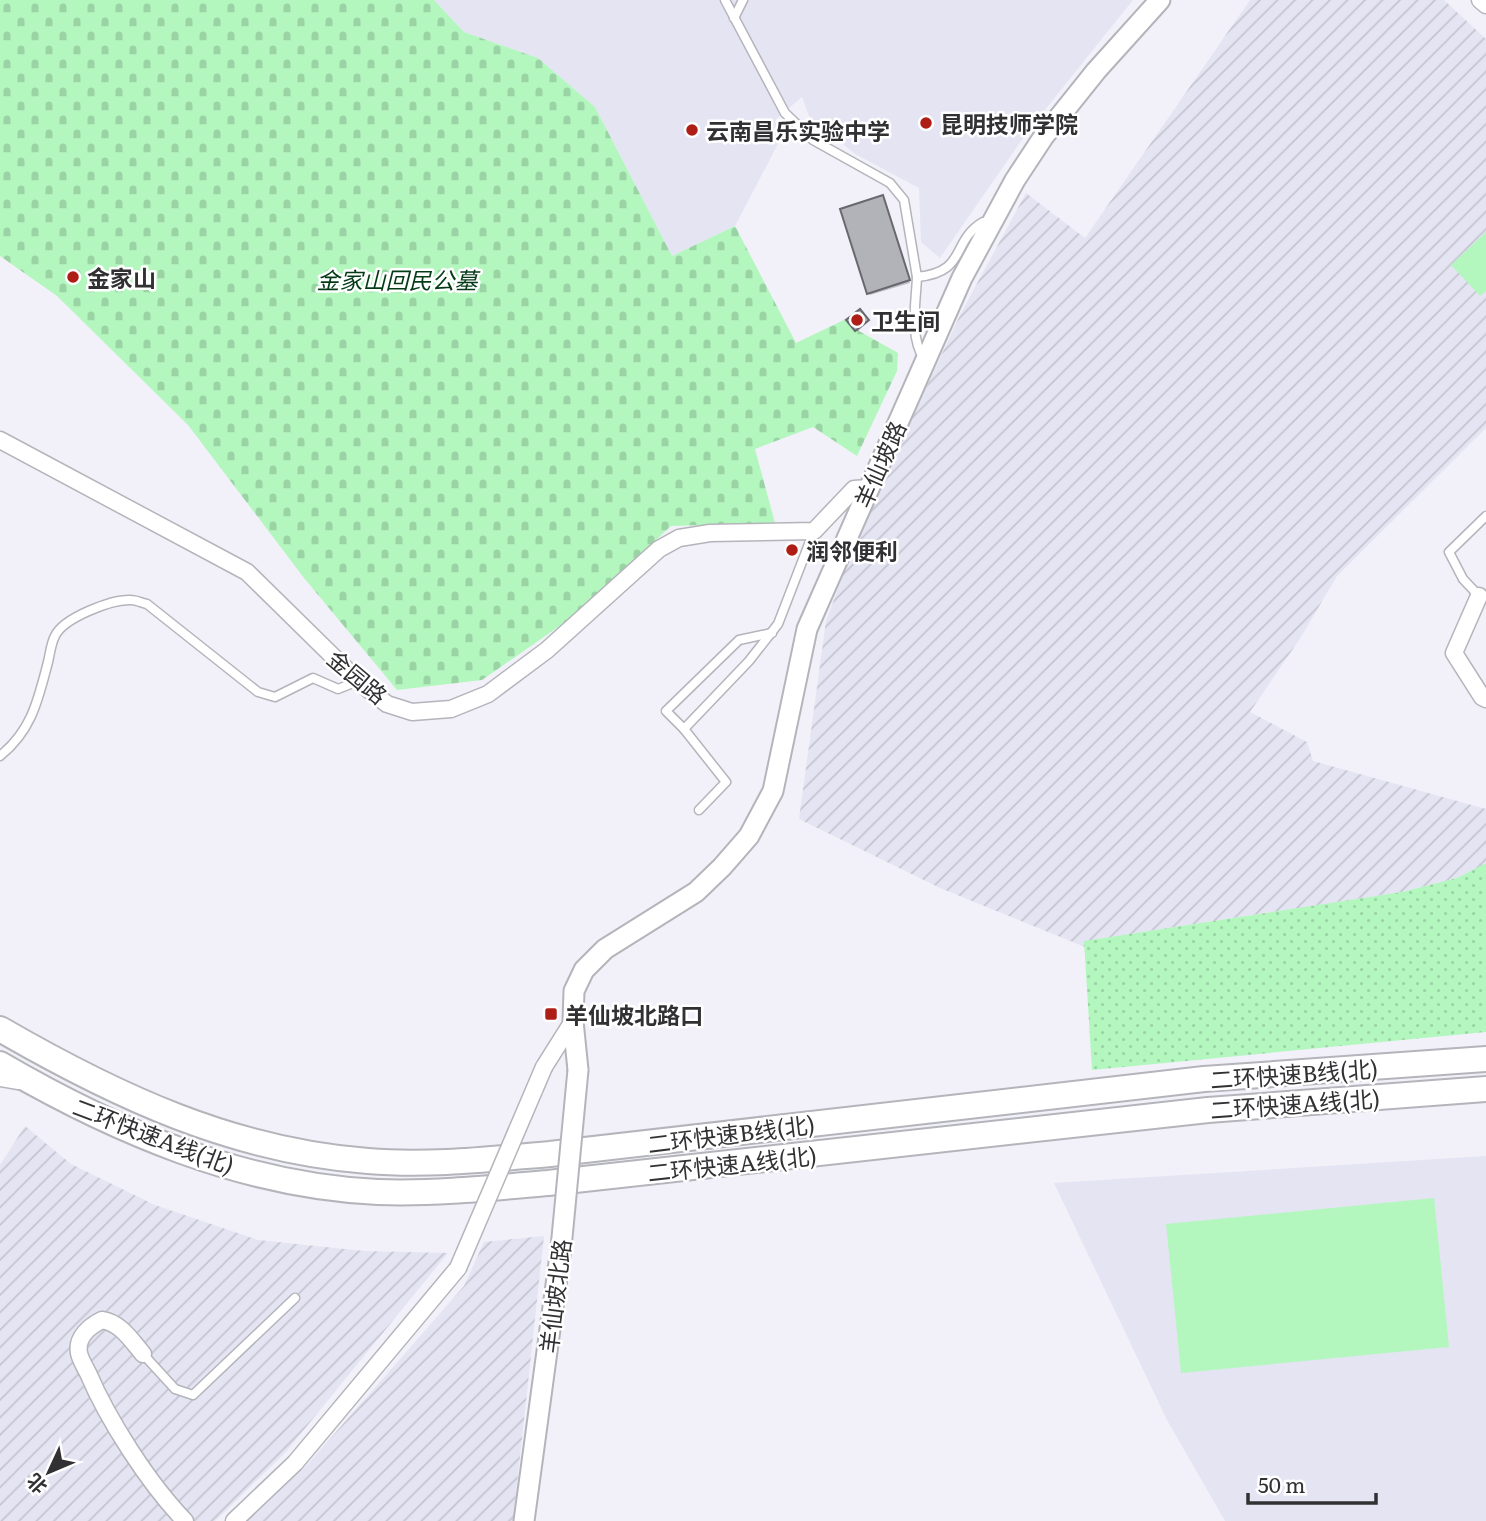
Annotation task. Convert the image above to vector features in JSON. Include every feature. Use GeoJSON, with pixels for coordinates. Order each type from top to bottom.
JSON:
{"type":"FeatureCollection","features":[{"type":"Feature","properties":{"kind":"highway","name":"二环快速B线(北)"},"geometry":{"type":"LineString","coordinates":[[0,1029],[95,1082],[180,1119],[238,1138],[292,1151],[370,1161],[452,1162],[550,1154],[1204,1079],[1486,1059]]}},
{"type":"Feature","properties":{"kind":"highway","name":"二环快速A线(北)"},"geometry":{"type":"LineString","coordinates":[[0,1064],[44,1090],[142,1136],[237,1168],[331,1187],[377,1192],[449,1192],[562,1182],[1208,1110],[1486,1089]]}},
{"type":"Feature","properties":{"kind":"street","name":"羊仙坡路"},"geometry":{"type":"LineString","coordinates":[[578,1070],[573,1021],[574,991],[584,970],[605,948],[696,891],[749,836],[773,791],[807,629],[962,278],[1015,180],[1044,136],[1096,71],[1160,0]]}},
{"type":"Feature","properties":{"kind":"street"},"geometry":{"type":"LineString","coordinates":[[1480,0],[1486,5]]}},
{"type":"Feature","properties":{"kind":"street","name":"金园路"},"geometry":{"type":"LineString","coordinates":[[0,440],[247,572],[358,681],[387,704],[412,712],[451,709],[488,694],[547,650],[659,549],[679,538],[710,533],[814,531]]}},
{"type":"Feature","properties":{"kind":"street"},"geometry":{"type":"LineString","coordinates":[[814,531],[854,489],[869,488]]}},
{"type":"Feature","properties":{"kind":"street"},"geometry":{"type":"LineString","coordinates":[[1479,596],[1454,653],[1482,697],[1486,699]]}},
{"type":"Feature","properties":{"kind":"street"},"geometry":{"type":"LineString","coordinates":[[234,1521],[295,1463],[458,1268],[544,1067],[573,1021]]}},
{"type":"Feature","properties":{"kind":"street","name":"羊仙坡北路"},"geometry":{"type":"LineString","coordinates":[[524,1521],[561,1248],[578,1070]]}},
{"type":"Feature","properties":{"kind":"street"},"geometry":{"type":"LineString","coordinates":[[143,1354],[122,1329],[102,1320],[87,1330],[81,1338],[79,1352],[100,1401],[136,1458],[185,1521]]}},
{"type":"Feature","properties":{"kind":"lane"},"geometry":{"type":"LineString","coordinates":[[725,0],[785,113],[813,140],[890,184],[904,200],[917,277],[915,335],[918,349],[925,361]]}},
{"type":"Feature","properties":{"kind":"lane"},"geometry":{"type":"LineString","coordinates":[[734,19],[743,0]]}},
{"type":"Feature","properties":{"kind":"lane"},"geometry":{"type":"LineString","coordinates":[[917,277],[939,274],[950,267],[972,228],[984,222],[991,225]]}},
{"type":"Feature","properties":{"kind":"lane"},"geometry":{"type":"LineString","coordinates":[[1479,596],[1463,579],[1449,552],[1486,516]]}},
{"type":"Feature","properties":{"kind":"lane"},"geometry":{"type":"LineString","coordinates":[[684,729],[749,660],[778,624],[814,531]]}},
{"type":"Feature","properties":{"kind":"lane"},"geometry":{"type":"LineString","coordinates":[[0,756],[16,743],[27,726],[38,700],[55,634],[69,621],[92,610],[130,600],[147,604],[258,692],[275,697],[313,678],[338,689],[358,681]]}},
{"type":"Feature","properties":{"kind":"lane"},"geometry":{"type":"LineString","coordinates":[[699,810],[726,782],[684,729],[666,711],[739,640],[772,633]]}},
{"type":"Feature","properties":{"kind":"lane"},"geometry":{"type":"LineString","coordinates":[[0,1082],[44,1090]]}},
{"type":"Feature","properties":{"kind":"lane"},"geometry":{"type":"LineString","coordinates":[[143,1354],[175,1389],[192,1395],[295,1298]]}},
{"type":"Feature","properties":{"kind":"shaded area"},"geometry":{"type":"Polygon","coordinates":[[[434,0],[1133,0],[1028,131],[940,258],[921,242],[919,188],[855,154],[809,116],[802,97],[775,120],[780,140],[735,226],[672,256],[595,107],[538,58],[464,32],[434,0]]]}},
{"type":"Feature","properties":{"kind":"shaded area"},"geometry":{"type":"Polygon","coordinates":[[[1250,0],[1444,0],[1486,39],[1486,428],[1337,576],[1301,637],[1250,712],[1307,742],[1313,761],[1486,809],[1486,864],[1457,878],[1402,892],[1085,941],[1085,947],[940,888],[799,819],[826,621],[859,532],[961,313],[1026,193],[1085,238],[1250,0]]]}},
{"type":"Feature","properties":{"kind":"shaded area"},"geometry":{"type":"Polygon","coordinates":[[[25,1126],[71,1164],[155,1205],[258,1240],[364,1251],[448,1253],[285,1453],[215,1521],[0,1521],[0,1165],[25,1126]]]}},
{"type":"Feature","properties":{"kind":"shaded area"},"geometry":{"type":"Polygon","coordinates":[[[1486,1156],[1486,1521],[1225,1521],[1167,1420],[1054,1183],[1486,1156]]]}},
{"type":"Feature","properties":{"kind":"shaded area"},"geometry":{"type":"Polygon","coordinates":[[[544,1236],[513,1521],[245,1521],[307,1465],[464,1286],[484,1242],[544,1236]]]}},
{"type":"Feature","properties":{"kind":"green space","name":"金家山回民公墓"},"geometry":{"type":"Polygon","coordinates":[[[0,0],[434,0],[464,32],[538,58],[595,107],[672,256],[735,226],[796,343],[848,318],[859,331],[898,353],[897,371],[857,456],[813,427],[755,449],[775,523],[671,526],[574,616],[482,680],[397,690],[304,578],[188,425],[57,296],[0,256],[0,0]]]}},
{"type":"Feature","properties":{"kind":"green space"},"geometry":{"type":"Polygon","coordinates":[[[1486,232],[1486,291],[1480,296],[1451,265],[1486,232]]]}},
{"type":"Feature","properties":{"kind":"green space"},"geometry":{"type":"Polygon","coordinates":[[[1484,864],[1486,1032],[1092,1070],[1084,941],[1402,892],[1457,878],[1484,864]]]}},
{"type":"Feature","properties":{"kind":"green space"},"geometry":{"type":"Polygon","coordinates":[[[1434,1198],[1449,1347],[1181,1373],[1166,1224],[1434,1198]]]}},
{"type":"Feature","properties":{"kind":"building"},"geometry":{"type":"Polygon","coordinates":[[[883,195],[910,280],[867,294],[840,209],[883,195]]]}},
{"type":"Feature","properties":{"kind":"building","name":"卫生间"},"geometry":{"type":"Polygon","coordinates":[[[860,309],[869,320],[855,331],[846,320],[860,309]]]}},
{"type":"Feature","properties":{"kind":"place","name":"昆明技师学院"},"geometry":{"type":"Point","coordinates":[926,123]}},
{"type":"Feature","properties":{"kind":"place","name":"云南昌乐实验中学"},"geometry":{"type":"Point","coordinates":[692,130]}},
{"type":"Feature","properties":{"kind":"place","name":"金家山"},"geometry":{"type":"Point","coordinates":[73,277]}},
{"type":"Feature","properties":{"kind":"place","name":"卫生间"},"geometry":{"type":"Point","coordinates":[857,320]}},
{"type":"Feature","properties":{"kind":"place","name":"润邻便利"},"geometry":{"type":"Point","coordinates":[792,550]}},
{"type":"Feature","properties":{"kind":"place","name":"羊仙坡北路口"},"geometry":{"type":"Point","coordinates":[551,1014]}}]}
